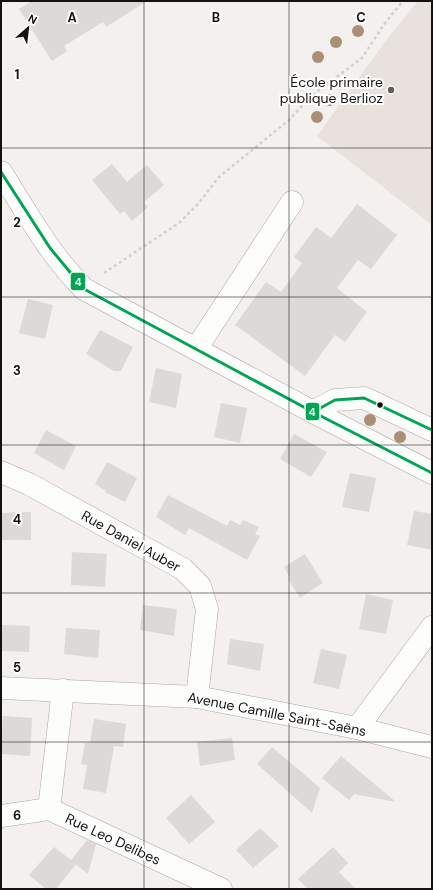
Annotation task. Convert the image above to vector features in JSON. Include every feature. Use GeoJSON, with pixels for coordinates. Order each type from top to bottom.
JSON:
{"type":"FeatureCollection","features":[{"type":"Feature","properties":{"kind":"street"},"geometry":{"type":"LineString","coordinates":[[1,172],[49,248],[67,272],[84,289],[313,412],[432,473]]}},
{"type":"Feature","properties":{"kind":"street"},"geometry":{"type":"LineString","coordinates":[[196,348],[292,202]]}},
{"type":"Feature","properties":{"kind":"street"},"geometry":{"type":"LineString","coordinates":[[313,412],[335,400],[364,398],[432,430]]}},
{"type":"Feature","properties":{"kind":"street","name":"Rue Daniel Auber"},"geometry":{"type":"LineString","coordinates":[[1,472],[29,484],[183,569],[200,586],[207,609],[197,697]]}},
{"type":"Feature","properties":{"kind":"street"},"geometry":{"type":"LineString","coordinates":[[357,728],[432,626]]}},
{"type":"Feature","properties":{"kind":"street","name":"Avenue Camille Saint-Saëns"},"geometry":{"type":"LineString","coordinates":[[1,688],[197,697],[357,728],[432,747]]}},
{"type":"Feature","properties":{"kind":"street"},"geometry":{"type":"LineString","coordinates":[[49,809],[63,690]]}},
{"type":"Feature","properties":{"kind":"street","name":"Rue Leo Delibes"},"geometry":{"type":"LineString","coordinates":[[1,816],[49,809],[221,889]]}},
{"type":"Feature","properties":{"kind":"path"},"geometry":{"type":"LineString","coordinates":[[84,289],[125,258],[179,223],[198,204],[219,177],[289,120],[310,97],[362,58],[385,23],[402,1]]}},
{"type":"Feature","properties":{"kind":"shaded area","name":"École primaire publique Berlioz"},"geometry":{"type":"Polygon","coordinates":[[[418,1],[432,1],[432,225],[317,136],[384,43],[418,1]]]}},
{"type":"Feature","properties":{"kind":"building"},"geometry":{"type":"Polygon","coordinates":[[[32,1],[147,1],[106,27],[103,22],[64,46],[67,51],[52,61],[19,9],[32,1]]]}},
{"type":"Feature","properties":{"kind":"building"},"geometry":{"type":"Polygon","coordinates":[[[112,164],[127,182],[147,165],[164,185],[144,202],[148,207],[132,221],[124,211],[120,214],[92,180],[112,164]]]}},
{"type":"Feature","properties":{"kind":"building"},"geometry":{"type":"Polygon","coordinates":[[[357,204],[397,235],[371,269],[358,260],[337,288],[367,312],[345,342],[335,335],[305,376],[235,325],[266,282],[281,292],[302,263],[294,257],[316,227],[331,238],[357,204]]]}},
{"type":"Feature","properties":{"kind":"building"},"geometry":{"type":"Polygon","coordinates":[[[28,299],[53,305],[45,339],[19,333],[28,299]]]}},
{"type":"Feature","properties":{"kind":"building"},"geometry":{"type":"Polygon","coordinates":[[[100,330],[133,347],[121,371],[114,371],[86,354],[100,330]]]}},
{"type":"Feature","properties":{"kind":"building"},"geometry":{"type":"Polygon","coordinates":[[[156,368],[182,374],[176,408],[149,402],[156,368]]]}},
{"type":"Feature","properties":{"kind":"building"},"geometry":{"type":"Polygon","coordinates":[[[221,403],[247,408],[240,443],[214,437],[221,403]]]}},
{"type":"Feature","properties":{"kind":"building"},"geometry":{"type":"Polygon","coordinates":[[[46,430],[76,446],[64,470],[34,453],[46,430]]]}},
{"type":"Feature","properties":{"kind":"building"},"geometry":{"type":"Polygon","coordinates":[[[294,434],[327,452],[311,477],[280,459],[294,434]]]}},
{"type":"Feature","properties":{"kind":"building"},"geometry":{"type":"Polygon","coordinates":[[[107,462],[137,478],[125,502],[105,492],[106,491],[95,484],[107,462]]]}},
{"type":"Feature","properties":{"kind":"building"},"geometry":{"type":"Polygon","coordinates":[[[350,473],[376,478],[369,512],[342,507],[350,473]]]}},
{"type":"Feature","properties":{"kind":"building"},"geometry":{"type":"Polygon","coordinates":[[[168,495],[227,526],[230,520],[240,525],[243,520],[259,527],[255,534],[260,536],[247,560],[189,528],[185,535],[156,517],[168,495]]]}},
{"type":"Feature","properties":{"kind":"building"},"geometry":{"type":"Polygon","coordinates":[[[414,511],[432,514],[432,550],[407,545],[414,511]]]}},
{"type":"Feature","properties":{"kind":"building"},"geometry":{"type":"Polygon","coordinates":[[[31,512],[31,540],[1,540],[1,513],[31,512]]]}},
{"type":"Feature","properties":{"kind":"building"},"geometry":{"type":"Polygon","coordinates":[[[72,552],[107,554],[105,587],[71,585],[72,552]]]}},
{"type":"Feature","properties":{"kind":"building"},"geometry":{"type":"Polygon","coordinates":[[[305,554],[323,583],[300,598],[288,579],[290,578],[284,567],[305,554]]]}},
{"type":"Feature","properties":{"kind":"building"},"geometry":{"type":"Polygon","coordinates":[[[366,594],[393,600],[386,634],[359,629],[366,594]]]}},
{"type":"Feature","properties":{"kind":"building"},"geometry":{"type":"Polygon","coordinates":[[[143,605],[177,609],[174,636],[140,630],[143,605]]]}},
{"type":"Feature","properties":{"kind":"building"},"geometry":{"type":"Polygon","coordinates":[[[1,625],[30,626],[29,652],[1,651],[1,625]]]}},
{"type":"Feature","properties":{"kind":"building"},"geometry":{"type":"Polygon","coordinates":[[[66,628],[100,630],[98,658],[64,654],[66,628]]]}},
{"type":"Feature","properties":{"kind":"building"},"geometry":{"type":"Polygon","coordinates":[[[230,639],[264,644],[260,671],[227,664],[230,639]]]}},
{"type":"Feature","properties":{"kind":"building"},"geometry":{"type":"Polygon","coordinates":[[[321,649],[347,655],[339,689],[313,683],[321,649]]]}},
{"type":"Feature","properties":{"kind":"building"},"geometry":{"type":"Polygon","coordinates":[[[3,716],[32,718],[30,756],[1,754],[3,716]]]}},
{"type":"Feature","properties":{"kind":"building"},"geometry":{"type":"Polygon","coordinates":[[[94,719],[126,724],[123,747],[114,746],[106,793],[83,789],[87,765],[81,764],[85,743],[90,743],[94,719]]]}},
{"type":"Feature","properties":{"kind":"building"},"geometry":{"type":"Polygon","coordinates":[[[232,738],[235,760],[200,766],[197,742],[232,738]]]}},
{"type":"Feature","properties":{"kind":"building"},"geometry":{"type":"Polygon","coordinates":[[[272,747],[320,788],[312,813],[257,764],[272,747]]]}},
{"type":"Feature","properties":{"kind":"building"},"geometry":{"type":"Polygon","coordinates":[[[341,756],[396,802],[354,794],[349,800],[322,778],[341,756]]]}},
{"type":"Feature","properties":{"kind":"building"},"geometry":{"type":"Polygon","coordinates":[[[191,795],[215,822],[189,844],[166,818],[191,795]]]}},
{"type":"Feature","properties":{"kind":"building"},"geometry":{"type":"Polygon","coordinates":[[[260,828],[279,846],[253,868],[236,850],[260,828]]]}},
{"type":"Feature","properties":{"kind":"building"},"geometry":{"type":"Polygon","coordinates":[[[87,840],[96,844],[88,874],[76,864],[56,889],[46,889],[29,875],[54,847],[71,860],[87,840]]]}},
{"type":"Feature","properties":{"kind":"building"},"geometry":{"type":"Polygon","coordinates":[[[333,847],[348,863],[339,872],[356,889],[308,889],[298,879],[333,847]]]}},
{"type":"Feature","properties":{"kind":"transit line","name":"4"},"geometry":{"type":"LineString","coordinates":[[1,172],[50,248],[84,289],[313,412],[432,473]]}},
{"type":"Feature","properties":{"kind":"transit line","name":"4"},"geometry":{"type":"LineString","coordinates":[[313,412],[335,400],[364,398],[432,430]]}},
{"type":"Feature","properties":{"kind":"place","name":"École primaire publique Berlioz"},"geometry":{"type":"Point","coordinates":[391,90]}}]}
